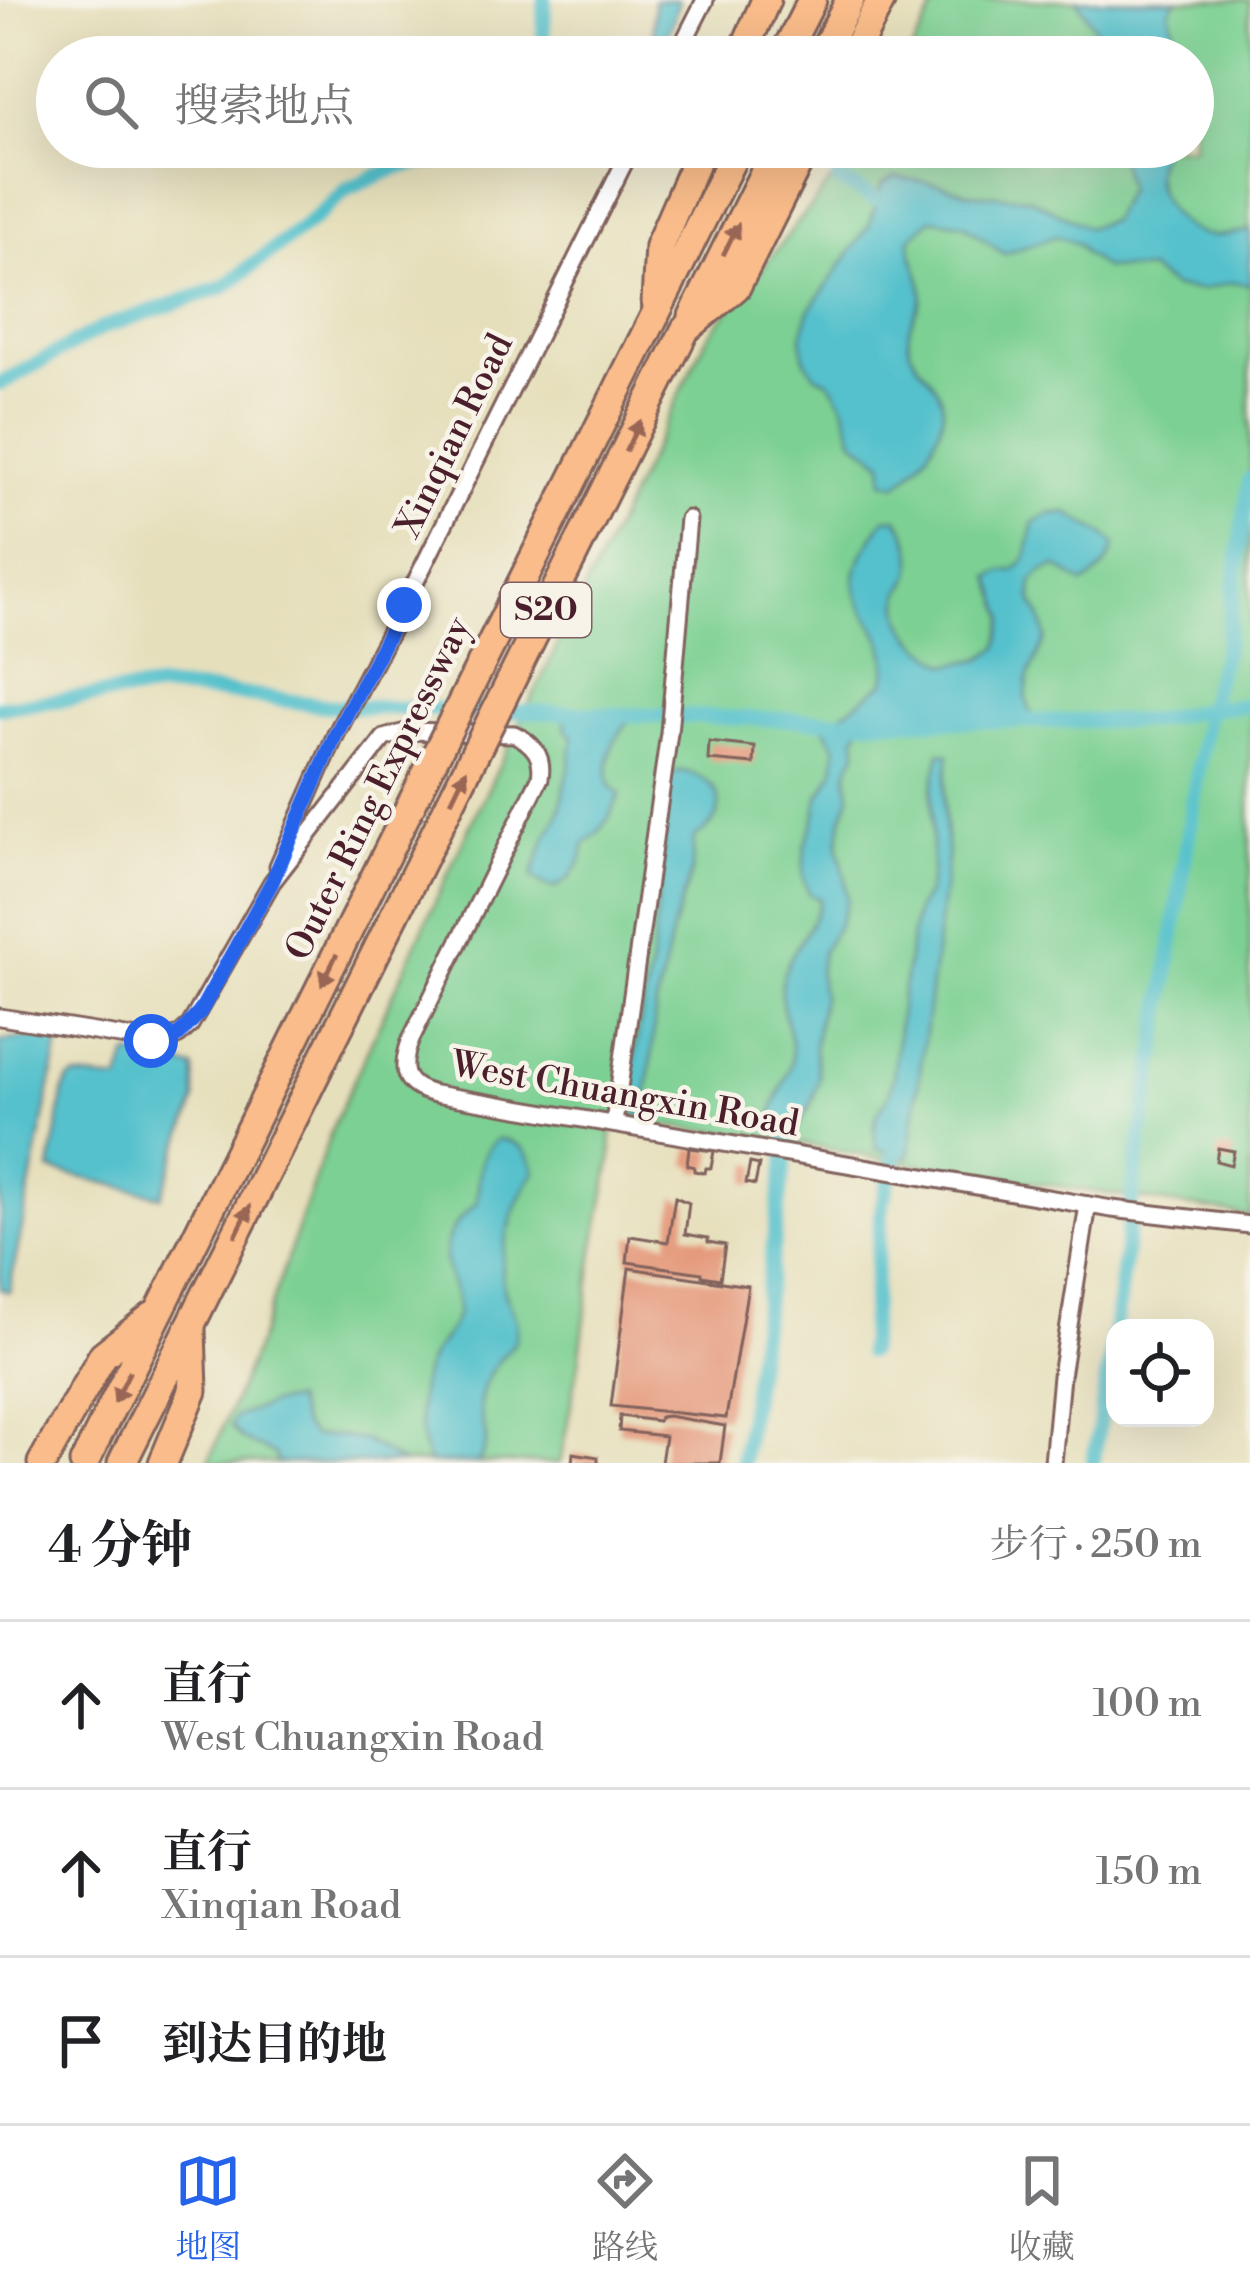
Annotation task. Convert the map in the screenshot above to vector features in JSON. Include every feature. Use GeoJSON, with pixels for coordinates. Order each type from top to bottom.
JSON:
{"type":"FeatureCollection","features":[{"type":"Feature","properties":{"kind":"highway"},"geometry":{"type":"LineString","coordinates":[[750,36],[766,0]]}},
{"type":"Feature","properties":{"kind":"highway"},"geometry":{"type":"LineString","coordinates":[[794,36],[812,0]]}},
{"type":"Feature","properties":{"kind":"highway"},"geometry":{"type":"LineString","coordinates":[[832,36],[850,0]]}},
{"type":"Feature","properties":{"kind":"highway"},"geometry":{"type":"LineString","coordinates":[[863,36],[881,0]]}},
{"type":"Feature","properties":{"kind":"highway"},"geometry":{"type":"LineString","coordinates":[[655,315],[659,246],[693,168]]}},
{"type":"Feature","properties":{"kind":"highway","name":"Outer Ring Expressway"},"geometry":{"type":"LineString","coordinates":[[84,1463],[728,168]]}},
{"type":"Feature","properties":{"kind":"highway","name":"Outer Ring Expressway"},"geometry":{"type":"LineString","coordinates":[[122,1463],[767,168]]}},
{"type":"Feature","properties":{"kind":"highway"},"geometry":{"type":"LineString","coordinates":[[686,330],[736,287],[796,168]]}},
{"type":"Feature","properties":{"kind":"highway"},"geometry":{"type":"LineString","coordinates":[[42,1463],[103,1354],[160,1310]]}},
{"type":"Feature","properties":{"kind":"highway"},"geometry":{"type":"LineString","coordinates":[[164,1463],[193,1391],[191,1325]]}},
{"type":"Feature","properties":{"kind":"street"},"geometry":{"type":"LineString","coordinates":[[687,36],[705,0]]}},
{"type":"Feature","properties":{"kind":"street","name":"Xinqian Road"},"geometry":{"type":"LineString","coordinates":[[272,882],[336,734],[622,168]]}},
{"type":"Feature","properties":{"kind":"street"},"geometry":{"type":"LineString","coordinates":[[614,1123],[669,733],[688,519]]}},
{"type":"Feature","properties":{"kind":"street","name":"West Chuangxin Road"},"geometry":{"type":"LineString","coordinates":[[0,1017],[151,1041],[179,1035],[200,1012],[272,882],[384,738],[409,731],[514,734],[539,756],[541,778],[411,1039],[404,1069],[415,1086],[1112,1209],[1250,1225]]}},
{"type":"Feature","properties":{"kind":"street"},"geometry":{"type":"LineString","coordinates":[[1052,1463],[1088,1205]]}},
{"type":"Feature","properties":{"kind":"green space"},"geometry":{"type":"Polygon","coordinates":[[[938,0],[1250,0],[1250,1216],[751,1134],[639,1122],[611,1127],[612,1156],[560,1463],[208,1463],[259,1340],[333,1126],[466,834],[707,337],[841,168],[1214,168],[1214,36],[919,36],[938,0]]]}},
{"type":"Feature","properties":{"kind":"water"},"geometry":{"type":"Polygon","coordinates":[[[654,0],[679,0],[671,28],[664,36],[653,36],[654,0]]]}},
{"type":"Feature","properties":{"kind":"water"},"geometry":{"type":"Polygon","coordinates":[[[1077,0],[1176,0],[1169,11],[1175,36],[1098,33],[1077,0]]]}},
{"type":"Feature","properties":{"kind":"water"},"geometry":{"type":"Polygon","coordinates":[[[1122,168],[1156,168],[1161,197],[1191,230],[1213,236],[1250,230],[1250,284],[1174,288],[1149,270],[1104,268],[1078,244],[1056,236],[1004,254],[963,224],[931,219],[910,239],[922,292],[908,335],[913,356],[938,390],[942,415],[933,442],[916,466],[897,484],[883,481],[884,462],[854,440],[844,405],[829,381],[815,375],[805,360],[801,338],[809,311],[870,224],[881,185],[895,177],[968,193],[1030,198],[1088,228],[1111,220],[1127,189],[1122,168]]]}},
{"type":"Feature","properties":{"kind":"water"},"geometry":{"type":"Polygon","coordinates":[[[1067,513],[1115,546],[1103,569],[1083,584],[1057,566],[1032,582],[1032,600],[1046,638],[1028,678],[1026,698],[1034,722],[862,721],[847,776],[850,796],[838,847],[847,901],[822,951],[819,973],[822,997],[814,1049],[819,1078],[810,1106],[789,1134],[771,1125],[791,1062],[781,986],[820,899],[809,894],[803,876],[805,846],[819,796],[834,771],[836,748],[820,720],[834,720],[885,682],[884,649],[857,593],[856,572],[862,556],[885,518],[897,518],[913,556],[900,598],[907,629],[948,665],[981,659],[998,648],[1005,618],[991,577],[1015,570],[1026,558],[1034,522],[1049,514],[1067,513]]]}},
{"type":"Feature","properties":{"kind":"water"},"geometry":{"type":"Polygon","coordinates":[[[567,713],[634,714],[610,754],[609,784],[620,794],[610,816],[585,843],[570,878],[555,888],[532,876],[558,817],[570,764],[573,737],[565,728],[567,713]]]}},
{"type":"Feature","properties":{"kind":"water"},"geometry":{"type":"Polygon","coordinates":[[[940,753],[949,754],[944,803],[948,852],[909,1157],[876,1149],[874,1129],[894,1073],[916,911],[927,893],[932,870],[932,791],[940,753]]]}},
{"type":"Feature","properties":{"kind":"water"},"geometry":{"type":"Polygon","coordinates":[[[678,771],[710,785],[719,808],[712,823],[694,838],[692,870],[672,930],[655,1010],[644,1117],[637,1114],[633,1075],[652,955],[669,777],[678,771]]]}},
{"type":"Feature","properties":{"kind":"water"},"geometry":{"type":"Polygon","coordinates":[[[61,1033],[9,1292],[0,1289],[0,1041],[61,1033]]]}},
{"type":"Feature","properties":{"kind":"water"},"geometry":{"type":"Polygon","coordinates":[[[128,1054],[194,1068],[196,1100],[161,1196],[50,1170],[69,1080],[120,1081],[128,1054]]]}},
{"type":"Feature","properties":{"kind":"water"},"geometry":{"type":"Polygon","coordinates":[[[498,1139],[522,1148],[535,1172],[513,1214],[502,1265],[505,1295],[517,1332],[482,1391],[485,1446],[477,1463],[429,1463],[419,1422],[420,1393],[427,1365],[457,1312],[446,1264],[447,1244],[455,1226],[477,1203],[482,1159],[498,1139]]]}},
{"type":"Feature","properties":{"kind":"water"},"geometry":{"type":"Polygon","coordinates":[[[294,1400],[303,1426],[313,1436],[366,1441],[402,1463],[278,1463],[275,1455],[241,1438],[231,1427],[235,1417],[294,1400]]]}},
{"type":"Feature","properties":{"kind":"building"},"geometry":{"type":"Polygon","coordinates":[[[709,742],[755,747],[754,764],[708,760],[709,742]]]}},
{"type":"Feature","properties":{"kind":"building"},"geometry":{"type":"Polygon","coordinates":[[[689,1148],[714,1151],[711,1168],[705,1173],[687,1165],[689,1148]]]}},
{"type":"Feature","properties":{"kind":"building"},"geometry":{"type":"Polygon","coordinates":[[[1218,1148],[1234,1151],[1231,1165],[1216,1161],[1218,1148]]]}},
{"type":"Feature","properties":{"kind":"building"},"geometry":{"type":"Polygon","coordinates":[[[750,1163],[759,1165],[755,1185],[746,1183],[750,1163]]]}},
{"type":"Feature","properties":{"kind":"building"},"geometry":{"type":"Polygon","coordinates":[[[675,1197],[689,1203],[685,1234],[725,1245],[720,1279],[627,1262],[630,1236],[668,1242],[675,1197]]]}},
{"type":"Feature","properties":{"kind":"building"},"geometry":{"type":"Polygon","coordinates":[[[629,1268],[748,1286],[726,1418],[611,1406],[629,1268]]]}},
{"type":"Feature","properties":{"kind":"building"},"geometry":{"type":"Polygon","coordinates":[[[620,1416],[658,1421],[668,1416],[725,1426],[720,1463],[661,1463],[665,1436],[619,1431],[620,1416]]]}},
{"type":"Feature","properties":{"kind":"building"},"geometry":{"type":"Polygon","coordinates":[[[573,1453],[598,1457],[598,1463],[572,1463],[573,1453]]]}},
{"type":"Feature","properties":{"kind":"waterway"},"geometry":{"type":"LineString","coordinates":[[543,36],[545,0]]}},
{"type":"Feature","properties":{"kind":"waterway"},"geometry":{"type":"LineString","coordinates":[[0,384],[104,327],[224,287],[347,189],[396,168]]}},
{"type":"Feature","properties":{"kind":"waterway"},"geometry":{"type":"LineString","coordinates":[[838,179],[875,199]]}},
{"type":"Feature","properties":{"kind":"waterway"},"geometry":{"type":"LineString","coordinates":[[1116,1319],[1207,709],[1226,645],[1250,479]]}},
{"type":"Feature","properties":{"kind":"waterway"},"geometry":{"type":"LineString","coordinates":[[0,707],[161,688],[329,706],[843,721],[1152,721],[1250,705]]}},
{"type":"Feature","properties":{"kind":"waterway"},"geometry":{"type":"LineString","coordinates":[[742,1463],[789,1134]]}},
{"type":"Feature","properties":{"kind":"waterway"},"geometry":{"type":"LineString","coordinates":[[868,1352],[882,1206],[896,1152]]}},
{"type":"Feature","properties":{"kind":"waterway"},"geometry":{"type":"LineString","coordinates":[[1093,1463],[1106,1383]]}},
{"type":"Feature","properties":{"kind":"route"},"geometry":{"type":"LineString","coordinates":[[151,1041],[179,1035],[200,1012],[272,882],[336,734],[404,605]]}}]}
